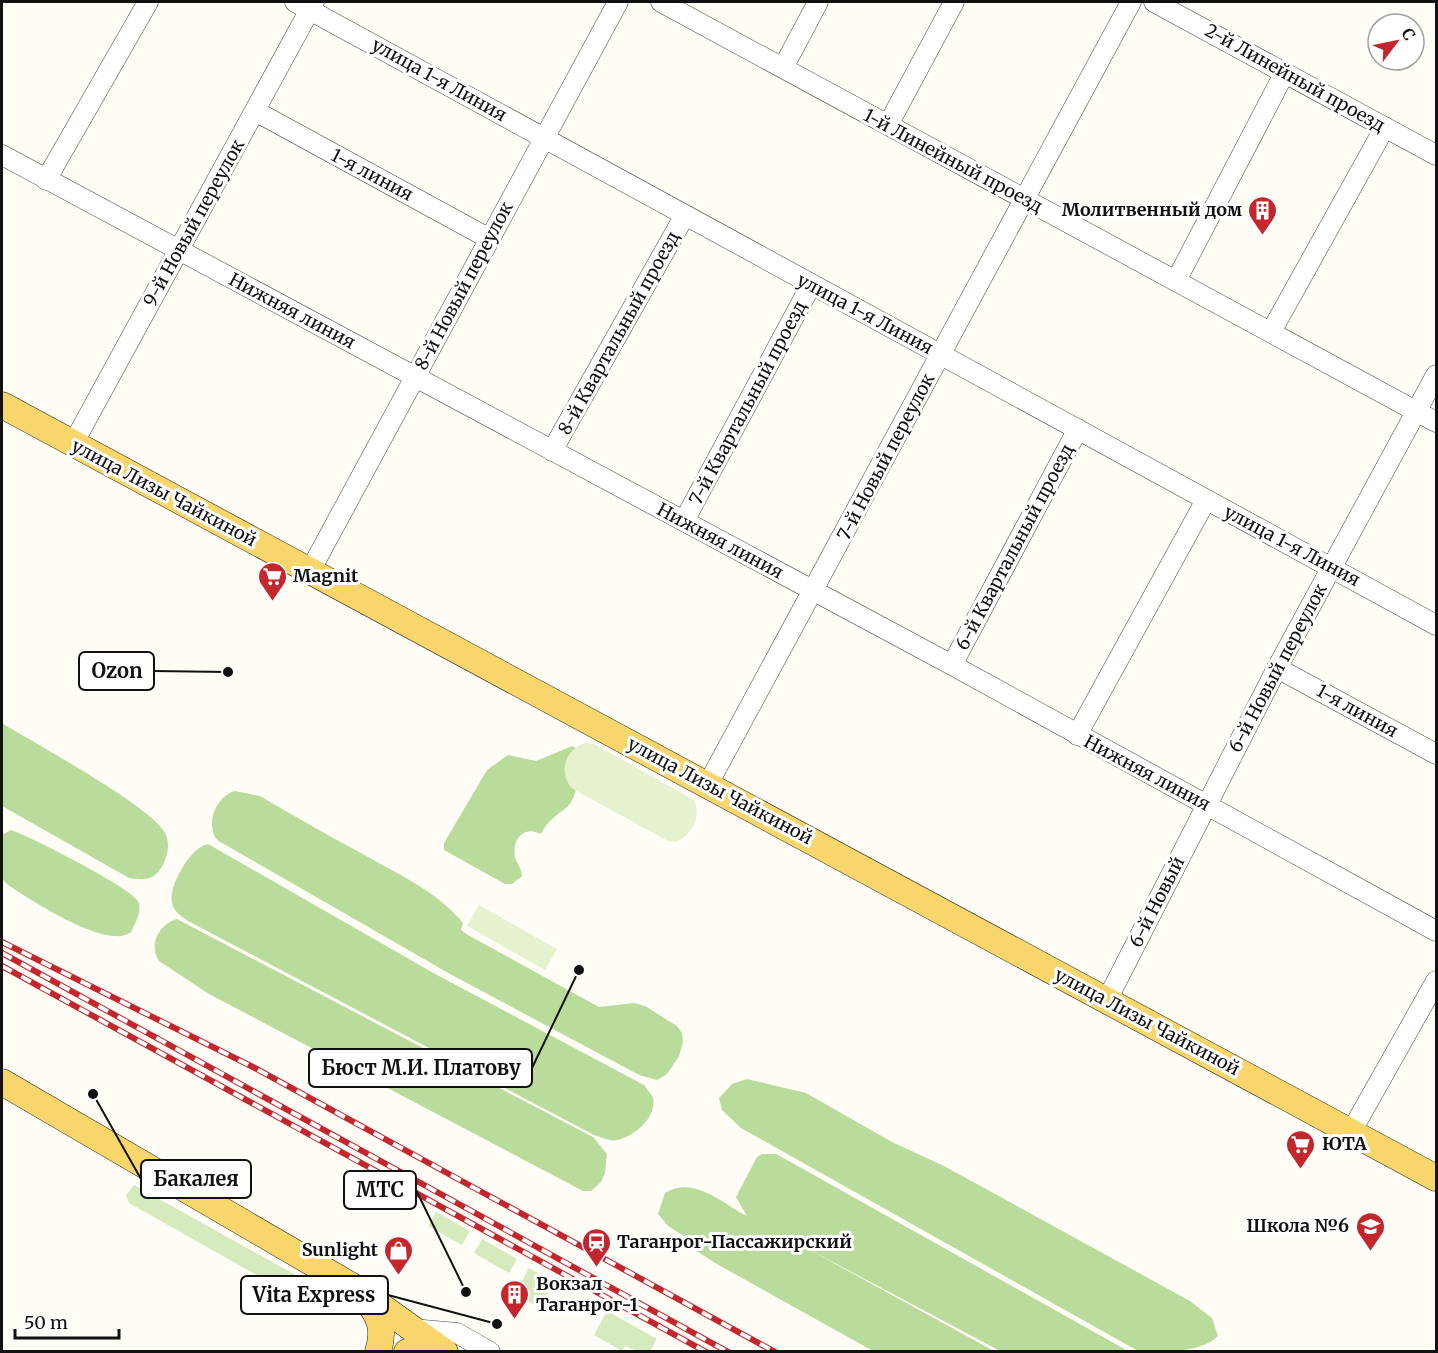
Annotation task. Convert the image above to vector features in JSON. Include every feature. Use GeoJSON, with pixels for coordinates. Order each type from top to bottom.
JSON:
{"type":"FeatureCollection","features":[{"type":"Feature","properties":{"kind":"main road","name":"улица Лизы Чайкиной"},"geometry":{"type":"LineString","coordinates":[[2,405],[1437,1178]]}},
{"type":"Feature","properties":{"kind":"main road"},"geometry":{"type":"LineString","coordinates":[[2,1082],[357,1289],[430,1341]]}},
{"type":"Feature","properties":{"kind":"main road"},"geometry":{"type":"LineString","coordinates":[[357,1289],[381,1322],[382,1337],[378,1352]]}},
{"type":"Feature","properties":{"kind":"street"},"geometry":{"type":"LineString","coordinates":[[46,180],[148,2]]}},
{"type":"Feature","properties":{"kind":"street","name":"8-й Новый переулок"},"geometry":{"type":"LineString","coordinates":[[310,571],[618,2]]}},
{"type":"Feature","properties":{"kind":"street","name":"1-й Линейный проезд"},"geometry":{"type":"LineString","coordinates":[[660,2],[1437,422]]}},
{"type":"Feature","properties":{"kind":"street"},"geometry":{"type":"LineString","coordinates":[[783,68],[818,2]]}},
{"type":"Feature","properties":{"kind":"street"},"geometry":{"type":"LineString","coordinates":[[888,125],[954,2]]}},
{"type":"Feature","properties":{"kind":"street","name":"7-й Новый переулок"},"geometry":{"type":"LineString","coordinates":[[708,784],[1131,2]]}},
{"type":"Feature","properties":{"kind":"street","name":"2-й Линейный проезд"},"geometry":{"type":"LineString","coordinates":[[1154,2],[1437,155]]}},
{"type":"Feature","properties":{"kind":"street","name":"улица 1-я Линия"},"geometry":{"type":"LineString","coordinates":[[306,4],[811,285],[1437,624]]}},
{"type":"Feature","properties":{"kind":"street","name":"9-й Новый переулок"},"geometry":{"type":"LineString","coordinates":[[73,444],[255,111],[306,4]]}},
{"type":"Feature","properties":{"kind":"street"},"geometry":{"type":"LineString","coordinates":[[1176,281],[1285,72]]}},
{"type":"Feature","properties":{"kind":"street","name":"1-я линия"},"geometry":{"type":"LineString","coordinates":[[255,111],[490,239]]}},
{"type":"Feature","properties":{"kind":"street"},"geometry":{"type":"LineString","coordinates":[[1271,332],[1385,127]]}},
{"type":"Feature","properties":{"kind":"street","name":"Нижняя линия"},"geometry":{"type":"LineString","coordinates":[[2,155],[952,665],[1437,931]]}},
{"type":"Feature","properties":{"kind":"street","name":"8-й Квартальный проезд"},"geometry":{"type":"LineString","coordinates":[[552,451],[685,215]]}},
{"type":"Feature","properties":{"kind":"street","name":"7-й Квартальный проезд"},"geometry":{"type":"LineString","coordinates":[[684,521],[811,285]]}},
{"type":"Feature","properties":{"kind":"street","name":"6-й Новый переулок"},"geometry":{"type":"LineString","coordinates":[[1206,804],[1277,668],[1437,375]]}},
{"type":"Feature","properties":{"kind":"street","name":"6-й Квартальный проезд"},"geometry":{"type":"LineString","coordinates":[[952,665],[1078,429]]}},
{"type":"Feature","properties":{"kind":"street"},"geometry":{"type":"LineString","coordinates":[[1077,735],[1206,500]]}},
{"type":"Feature","properties":{"kind":"street","name":"1-я линия"},"geometry":{"type":"LineString","coordinates":[[1277,668],[1437,754]]}},
{"type":"Feature","properties":{"kind":"street","name":"6-й Новый"},"geometry":{"type":"LineString","coordinates":[[1107,1000],[1206,804]]}},
{"type":"Feature","properties":{"kind":"street"},"geometry":{"type":"LineString","coordinates":[[1351,1132],[1437,981]]}},
{"type":"Feature","properties":{"kind":"street"},"geometry":{"type":"LineString","coordinates":[[430,1341],[490,1352]]}},
{"type":"Feature","properties":{"kind":"green space"},"geometry":{"type":"Polygon","coordinates":[[[2,723],[116,792],[155,821],[165,833],[168,842],[166,856],[158,872],[147,879],[129,878],[2,806],[2,723]]]}},
{"type":"Feature","properties":{"kind":"green space"},"geometry":{"type":"Polygon","coordinates":[[[586,743],[594,744],[694,800],[697,812],[691,830],[675,842],[668,841],[573,789],[565,776],[566,762],[573,750],[586,743]]]}},
{"type":"Feature","properties":{"kind":"green space"},"geometry":{"type":"Polygon","coordinates":[[[572,746],[578,749],[574,796],[571,803],[549,822],[541,834],[529,831],[517,840],[515,857],[522,876],[512,884],[505,884],[444,850],[444,843],[487,770],[508,755],[536,761],[572,746]]]}},
{"type":"Feature","properties":{"kind":"green space"},"geometry":{"type":"Polygon","coordinates":[[[235,791],[260,796],[415,883],[453,912],[463,923],[461,930],[468,935],[599,1007],[634,1003],[645,1006],[677,1026],[682,1033],[683,1042],[679,1056],[667,1074],[657,1080],[639,1075],[450,974],[217,840],[212,826],[214,811],[222,799],[235,791]]]}},
{"type":"Feature","properties":{"kind":"green space"},"geometry":{"type":"Polygon","coordinates":[[[11,830],[79,863],[131,894],[138,901],[140,909],[131,932],[120,936],[105,935],[88,929],[50,911],[8,885],[2,879],[2,835],[11,830]]]}},
{"type":"Feature","properties":{"kind":"green space"},"geometry":{"type":"Polygon","coordinates":[[[208,844],[437,975],[644,1085],[653,1097],[652,1112],[648,1119],[631,1135],[624,1138],[608,1140],[594,1135],[188,921],[178,914],[173,906],[173,887],[194,852],[208,844]]]}},
{"type":"Feature","properties":{"kind":"green space"},"geometry":{"type":"Polygon","coordinates":[[[479,905],[557,949],[545,970],[467,926],[479,905]]]}},
{"type":"Feature","properties":{"kind":"green space"},"geometry":{"type":"Polygon","coordinates":[[[177,919],[593,1137],[607,1154],[605,1173],[601,1182],[591,1191],[583,1191],[209,994],[159,961],[156,955],[155,942],[160,930],[177,919]]]}},
{"type":"Feature","properties":{"kind":"green space"},"geometry":{"type":"Polygon","coordinates":[[[747,1079],[806,1093],[892,1142],[944,1166],[1190,1301],[1212,1318],[1218,1336],[1211,1342],[1192,1348],[1138,1351],[741,1128],[722,1110],[719,1098],[732,1084],[747,1079]]]}},
{"type":"Feature","properties":{"kind":"green space"},"geometry":{"type":"Polygon","coordinates":[[[762,1154],[776,1154],[1128,1351],[1000,1351],[799,1244],[994,1351],[873,1351],[715,1263],[695,1250],[687,1238],[668,1226],[658,1214],[665,1193],[686,1187],[707,1193],[747,1216],[736,1197],[757,1157],[762,1154]]]}},
{"type":"Feature","properties":{"kind":"green space"},"geometry":{"type":"Polygon","coordinates":[[[134,1185],[301,1278],[306,1285],[301,1295],[292,1295],[129,1203],[126,1195],[134,1185]]]}},
{"type":"Feature","properties":{"kind":"green space"},"geometry":{"type":"Polygon","coordinates":[[[436,1212],[470,1231],[462,1245],[428,1226],[436,1212]]]}},
{"type":"Feature","properties":{"kind":"green space"},"geometry":{"type":"Polygon","coordinates":[[[482,1239],[517,1259],[509,1273],[474,1253],[482,1239]]]}},
{"type":"Feature","properties":{"kind":"green space"},"geometry":{"type":"Polygon","coordinates":[[[529,1268],[554,1282],[540,1308],[515,1294],[529,1268]]]}},
{"type":"Feature","properties":{"kind":"green space"},"geometry":{"type":"Polygon","coordinates":[[[607,1311],[657,1339],[650,1351],[636,1351],[625,1346],[622,1351],[594,1335],[607,1311]]]}},
{"type":"Feature","properties":{"kind":"railway"},"geometry":{"type":"LineString","coordinates":[[2,942],[253,1067],[775,1352]]}},
{"type":"Feature","properties":{"kind":"railway"},"geometry":{"type":"LineString","coordinates":[[2,953],[728,1352]]}},
{"type":"Feature","properties":{"kind":"railway"},"geometry":{"type":"LineString","coordinates":[[2,966],[706,1352]]}},
{"type":"Feature","properties":{"kind":"place","name":"Молитвенный дом"},"geometry":{"type":"Point","coordinates":[1263,236]}},
{"type":"Feature","properties":{"kind":"place","name":"Magnit"},"geometry":{"type":"Point","coordinates":[272,602]}},
{"type":"Feature","properties":{"kind":"place","name":"Ozon"},"geometry":{"type":"Point","coordinates":[228,672]}},
{"type":"Feature","properties":{"kind":"place","name":"Бюст М.И. Платову"},"geometry":{"type":"Point","coordinates":[579,970]}},
{"type":"Feature","properties":{"kind":"place","name":"Бакалея"},"geometry":{"type":"Point","coordinates":[93,1094]}},
{"type":"Feature","properties":{"kind":"place","name":"ЮТА"},"geometry":{"type":"Point","coordinates":[1301,1170]}},
{"type":"Feature","properties":{"kind":"place","name":"Школа №6"},"geometry":{"type":"Point","coordinates":[1370,1252]}},
{"type":"Feature","properties":{"kind":"place","name":"Таганрог-Пассажирский"},"geometry":{"type":"Point","coordinates":[596,1268]}},
{"type":"Feature","properties":{"kind":"place","name":"Sunlight"},"geometry":{"type":"Point","coordinates":[399,1276]}},
{"type":"Feature","properties":{"kind":"place","name":"МТС"},"geometry":{"type":"Point","coordinates":[466,1292]}},
{"type":"Feature","properties":{"kind":"place","name":"Вокзал Таганрог-1"},"geometry":{"type":"Point","coordinates":[515,1320]}},
{"type":"Feature","properties":{"kind":"place","name":"Vita Express"},"geometry":{"type":"Point","coordinates":[497,1324]}}]}
